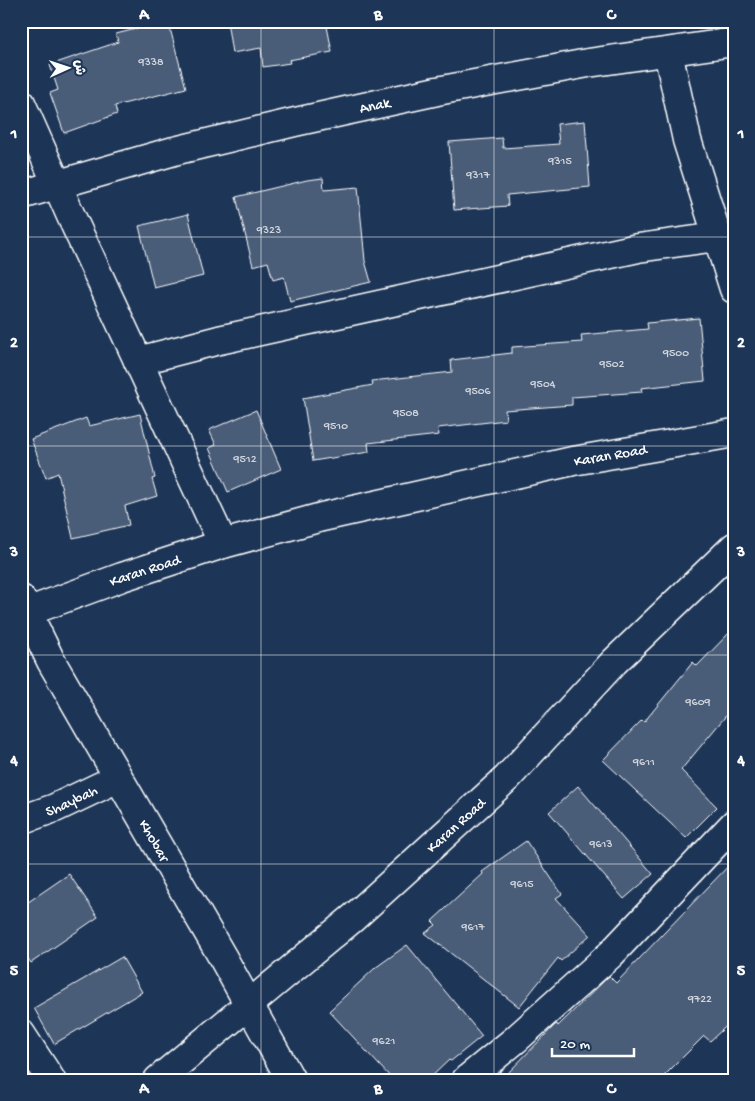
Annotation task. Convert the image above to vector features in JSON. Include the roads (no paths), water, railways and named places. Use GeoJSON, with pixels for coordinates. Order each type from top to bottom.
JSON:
{"type":"FeatureCollection","features":[{"type":"Feature","properties":{"kind":"street","name":"Anak"},"geometry":{"type":"LineString","coordinates":[[21,195],[174,151],[380,104],[588,63],[734,42]]}},
{"type":"Feature","properties":{"kind":"street"},"geometry":{"type":"LineString","coordinates":[[668,52],[687,140],[734,289]]}},
{"type":"Feature","properties":{"kind":"street"},"geometry":{"type":"LineString","coordinates":[[21,103],[223,544]]}},
{"type":"Feature","properties":{"kind":"street"},"geometry":{"type":"LineString","coordinates":[[138,361],[219,340],[638,248],[717,237]]}},
{"type":"Feature","properties":{"kind":"street","name":"Karan Road"},"geometry":{"type":"LineString","coordinates":[[24,606],[223,544],[322,518],[472,482],[573,461],[734,433]]}},
{"type":"Feature","properties":{"kind":"street","name":"Karan Road"},"geometry":{"type":"LineString","coordinates":[[158,1080],[353,918],[507,778],[614,662],[734,547]]}},
{"type":"Feature","properties":{"kind":"street","name":"Khobar"},"geometry":{"type":"LineString","coordinates":[[24,606],[51,661],[291,1080]]}},
{"type":"Feature","properties":{"kind":"street","name":"Shaybah"},"geometry":{"type":"LineString","coordinates":[[21,820],[55,808],[118,778]]}},
{"type":"Feature","properties":{"kind":"street"},"geometry":{"type":"LineString","coordinates":[[466,1080],[515,1040],[611,954],[734,824]]}},
{"type":"Feature","properties":{"kind":"street"},"geometry":{"type":"LineString","coordinates":[[21,1034],[51,1080]]}}]}
